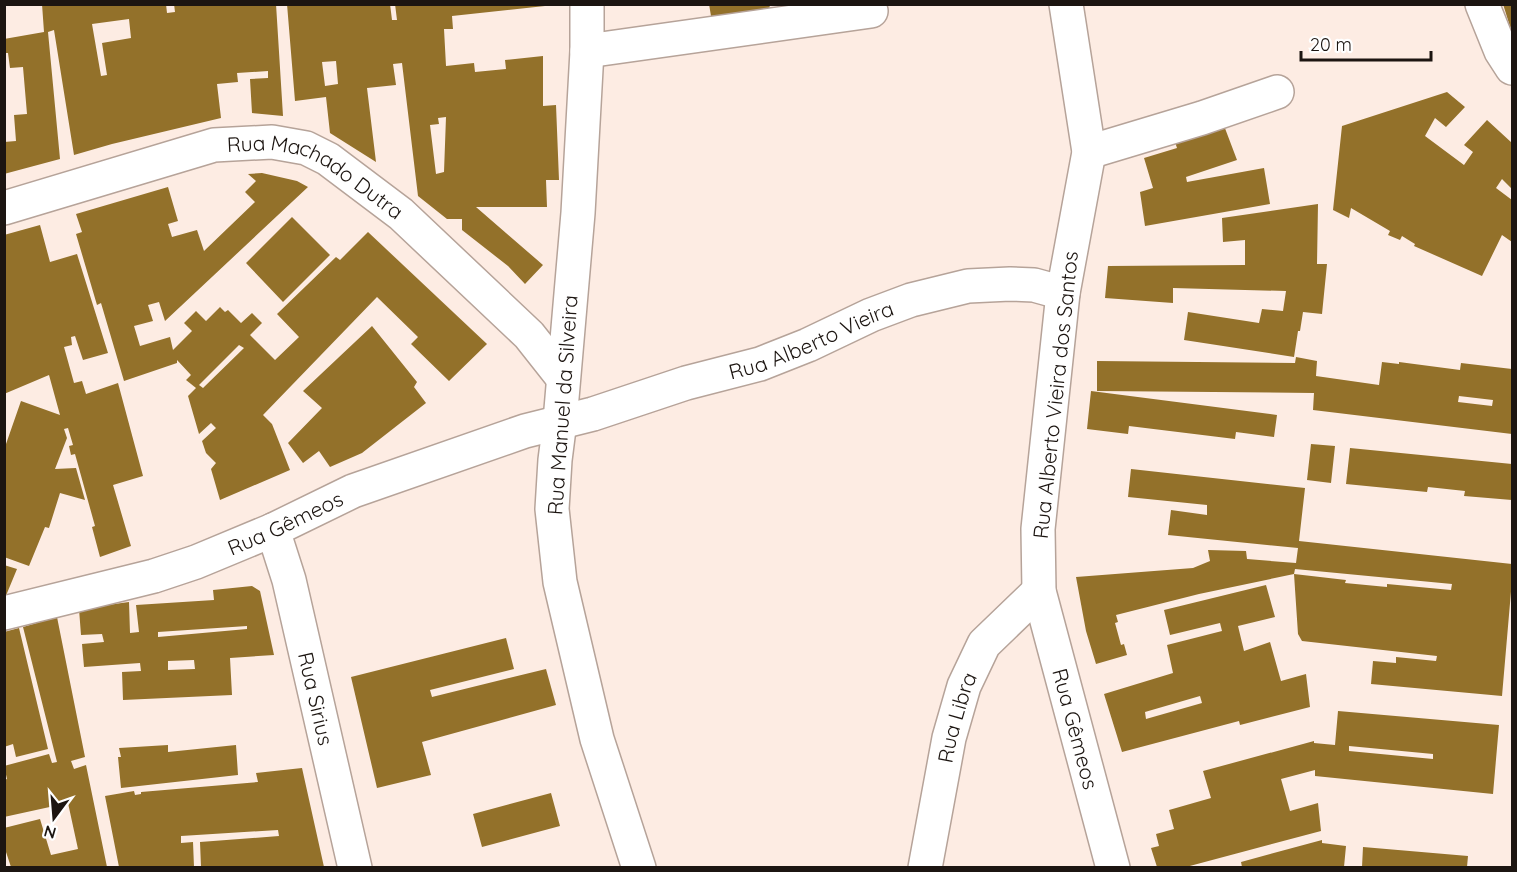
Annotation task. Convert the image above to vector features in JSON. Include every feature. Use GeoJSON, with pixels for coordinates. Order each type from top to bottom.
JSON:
{"type":"FeatureCollection","features":[{"type":"Feature","properties":{"kind":"street","name":"Rua Manuel da Silveira"},"geometry":{"type":"LineString","coordinates":[[587,4],[587,51],[578,213],[552,509],[560,582],[597,739],[639,867]]}},
{"type":"Feature","properties":{"kind":"street","name":"Rua Alberto Vieira dos Santos"},"geometry":{"type":"LineString","coordinates":[[1039,591],[1038,528],[1063,293],[1089,152],[1066,4]]}},
{"type":"Feature","properties":{"kind":"street"},"geometry":{"type":"LineString","coordinates":[[1482,4],[1502,51],[1512,68]]}},
{"type":"Feature","properties":{"kind":"street"},"geometry":{"type":"LineString","coordinates":[[587,51],[871,11]]}},
{"type":"Feature","properties":{"kind":"street"},"geometry":{"type":"LineString","coordinates":[[1089,152],[1202,118],[1277,92]]}},
{"type":"Feature","properties":{"kind":"street","name":"Rua Machado Dutra"},"geometry":{"type":"LineString","coordinates":[[4,208],[214,145],[272,142],[306,148],[328,159],[400,214],[529,336],[563,378]]}},
{"type":"Feature","properties":{"kind":"street","name":"Rua Alberto Vieira"},"geometry":{"type":"LineString","coordinates":[[560,422],[760,364],[911,300],[968,286],[1010,284],[1034,285],[1063,293]]}},
{"type":"Feature","properties":{"kind":"street","name":"Rua Gêmeos"},"geometry":{"type":"LineString","coordinates":[[4,613],[154,576],[196,562],[273,530],[353,491],[525,431],[560,422]]}},
{"type":"Feature","properties":{"kind":"street","name":"Rua Sirius"},"geometry":{"type":"LineString","coordinates":[[273,530],[289,580],[355,867]]}},
{"type":"Feature","properties":{"kind":"street","name":"Rua Gêmeos"},"geometry":{"type":"LineString","coordinates":[[1039,591],[1113,867]]}},
{"type":"Feature","properties":{"kind":"street","name":"Rua Libra"},"geometry":{"type":"LineString","coordinates":[[925,867],[949,738],[964,686],[984,644],[1039,591]]}},
{"type":"Feature","properties":{"kind":"building"},"geometry":{"type":"Polygon","coordinates":[[[42,4],[166,4],[167,13],[175,12],[174,4],[276,4],[283,116],[252,113],[250,79],[268,78],[268,71],[237,73],[238,82],[217,84],[221,118],[74,155],[54,30],[48,32],[60,159],[4,174],[4,142],[16,141],[14,115],[27,114],[23,67],[10,68],[8,53],[4,53],[4,39],[44,32],[42,4]],[[129,19],[92,24],[101,76],[107,75],[102,43],[131,38],[129,19]]]}},
{"type":"Feature","properties":{"kind":"building"},"geometry":{"type":"Polygon","coordinates":[[[287,4],[390,4],[392,20],[397,20],[395,4],[545,4],[545,6],[452,16],[453,29],[444,29],[446,66],[474,63],[475,72],[506,69],[505,60],[543,56],[543,106],[556,105],[559,180],[546,180],[547,207],[476,207],[543,265],[525,284],[508,266],[462,230],[462,219],[447,219],[418,196],[402,63],[393,64],[396,85],[367,88],[376,162],[330,133],[326,97],[295,101],[287,4]],[[336,61],[322,62],[325,86],[338,84],[336,61]],[[446,117],[438,118],[439,124],[430,125],[436,174],[444,172],[446,117]]]}},
{"type":"Feature","properties":{"kind":"building"},"geometry":{"type":"Polygon","coordinates":[[[709,4],[770,4],[769,11],[711,16],[709,4]]]}},
{"type":"Feature","properties":{"kind":"building"},"geometry":{"type":"Polygon","coordinates":[[[1503,4],[1512,4],[1512,33],[1503,4]]]}},
{"type":"Feature","properties":{"kind":"building"},"geometry":{"type":"Polygon","coordinates":[[[1447,92],[1465,107],[1446,127],[1435,118],[1425,136],[1464,165],[1473,152],[1464,145],[1487,120],[1512,143],[1512,189],[1502,179],[1496,188],[1512,200],[1512,242],[1502,235],[1482,276],[1414,246],[1415,244],[1402,236],[1400,240],[1388,235],[1390,231],[1351,208],[1349,218],[1333,210],[1342,126],[1447,92]]]}},
{"type":"Feature","properties":{"kind":"building"},"geometry":{"type":"Polygon","coordinates":[[[1223,123],[1237,160],[1186,177],[1187,182],[1264,168],[1270,204],[1145,226],[1140,192],[1153,188],[1144,158],[1177,148],[1174,139],[1223,123]]]}},
{"type":"Feature","properties":{"kind":"building"},"geometry":{"type":"Polygon","coordinates":[[[262,173],[297,181],[308,187],[165,321],[159,302],[148,305],[153,321],[134,326],[140,346],[170,337],[173,350],[192,331],[184,323],[196,311],[206,321],[220,307],[225,312],[228,310],[241,323],[252,313],[262,323],[250,335],[275,360],[299,337],[277,314],[336,257],[340,260],[368,232],[487,344],[449,381],[411,344],[418,337],[377,297],[263,415],[272,424],[290,470],[220,500],[211,469],[216,463],[206,453],[202,441],[216,428],[211,423],[199,434],[188,396],[196,388],[186,380],[191,375],[177,360],[177,363],[124,381],[101,303],[97,305],[76,234],[82,232],[76,214],[168,187],[178,221],[168,224],[172,237],[197,230],[204,251],[255,202],[245,192],[256,181],[248,174],[262,173]],[[239,345],[199,385],[203,388],[244,348],[239,345]]]}},
{"type":"Feature","properties":{"kind":"building"},"geometry":{"type":"Polygon","coordinates":[[[1318,204],[1317,264],[1327,264],[1322,314],[1303,312],[1294,357],[1184,340],[1188,312],[1259,323],[1262,309],[1283,311],[1286,291],[1173,288],[1173,303],[1105,298],[1108,266],[1245,265],[1245,240],[1223,242],[1222,218],[1318,204]]]}},
{"type":"Feature","properties":{"kind":"building"},"geometry":{"type":"Polygon","coordinates":[[[292,217],[330,255],[283,302],[246,263],[292,217]]]}},
{"type":"Feature","properties":{"kind":"building"},"geometry":{"type":"Polygon","coordinates":[[[40,225],[50,262],[77,254],[108,353],[83,360],[75,336],[71,337],[72,345],[64,347],[74,383],[82,381],[86,394],[118,383],[143,476],[113,485],[131,546],[100,557],[92,527],[95,526],[75,454],[71,455],[69,446],[73,445],[68,428],[64,429],[67,438],[55,469],[76,468],[85,500],[60,493],[49,528],[45,527],[29,566],[4,557],[4,444],[6,444],[21,401],[60,415],[49,375],[4,394],[4,363],[6,362],[4,235],[40,225]]]}},
{"type":"Feature","properties":{"kind":"building"},"geometry":{"type":"Polygon","coordinates":[[[372,326],[417,382],[414,387],[426,403],[362,453],[330,467],[319,451],[303,463],[288,443],[322,408],[303,391],[372,326]]]}},
{"type":"Feature","properties":{"kind":"building"},"geometry":{"type":"Polygon","coordinates":[[[1296,357],[1317,361],[1316,376],[1379,385],[1382,362],[1460,370],[1461,363],[1512,369],[1512,434],[1313,410],[1314,393],[1097,391],[1097,361],[1295,363],[1296,357]],[[1459,396],[1458,402],[1492,406],[1493,400],[1459,396]]]}},
{"type":"Feature","properties":{"kind":"building"},"geometry":{"type":"Polygon","coordinates":[[[1091,391],[1277,415],[1274,437],[1236,432],[1235,439],[1129,426],[1128,434],[1087,429],[1091,391]]]}},
{"type":"Feature","properties":{"kind":"building"},"geometry":{"type":"Polygon","coordinates":[[[1311,444],[1335,446],[1331,483],[1307,480],[1311,444]]]}},
{"type":"Feature","properties":{"kind":"building"},"geometry":{"type":"Polygon","coordinates":[[[1350,448],[1512,464],[1512,500],[1464,496],[1465,491],[1428,487],[1427,492],[1346,484],[1350,448]]]}},
{"type":"Feature","properties":{"kind":"building"},"geometry":{"type":"Polygon","coordinates":[[[1131,469],[1305,488],[1299,541],[1512,564],[1502,696],[1371,684],[1373,661],[1396,663],[1396,657],[1436,661],[1437,656],[1302,641],[1298,634],[1294,574],[1199,594],[1116,615],[1118,622],[1115,623],[1121,645],[1124,644],[1127,655],[1096,664],[1086,631],[1076,577],[1193,568],[1210,561],[1208,550],[1246,551],[1247,559],[1296,563],[1298,548],[1168,535],[1171,510],[1207,515],[1207,505],[1128,497],[1131,469]],[[1295,569],[1294,574],[1346,580],[1345,583],[1387,587],[1387,584],[1451,590],[1452,584],[1295,569]]]}},
{"type":"Feature","properties":{"kind":"building"},"geometry":{"type":"Polygon","coordinates":[[[4,565],[17,569],[5,598],[4,598],[4,565]]]}},
{"type":"Feature","properties":{"kind":"building"},"geometry":{"type":"Polygon","coordinates":[[[1266,585],[1275,617],[1238,626],[1244,651],[1270,642],[1281,681],[1306,674],[1310,707],[1240,725],[1239,721],[1122,752],[1104,694],[1173,673],[1167,645],[1222,631],[1220,623],[1170,635],[1164,610],[1266,585]],[[1200,696],[1145,712],[1146,719],[1202,703],[1200,696]]]}},
{"type":"Feature","properties":{"kind":"building"},"geometry":{"type":"Polygon","coordinates":[[[252,586],[260,591],[274,655],[230,658],[232,695],[123,700],[122,672],[141,671],[140,663],[84,667],[82,644],[104,642],[102,634],[81,635],[79,609],[129,602],[130,633],[139,632],[136,605],[214,600],[213,590],[252,586]],[[247,626],[158,632],[158,637],[247,629],[247,626]],[[194,660],[168,661],[168,670],[195,669],[194,660]]]}},
{"type":"Feature","properties":{"kind":"building"},"geometry":{"type":"Polygon","coordinates":[[[57,617],[85,757],[71,761],[74,769],[86,765],[107,867],[11,867],[4,846],[4,828],[40,819],[51,855],[78,849],[68,803],[4,817],[4,780],[7,779],[4,766],[49,754],[52,763],[57,762],[23,627],[57,617]]]}},
{"type":"Feature","properties":{"kind":"building"},"geometry":{"type":"Polygon","coordinates":[[[19,628],[48,749],[16,757],[13,744],[4,747],[4,632],[19,628]]]}},
{"type":"Feature","properties":{"kind":"building"},"geometry":{"type":"Polygon","coordinates":[[[506,638],[514,669],[430,690],[432,697],[546,669],[556,705],[422,742],[431,775],[377,788],[351,677],[506,638]]]}},
{"type":"Feature","properties":{"kind":"building"},"geometry":{"type":"Polygon","coordinates":[[[1338,711],[1499,725],[1493,794],[1315,776],[1315,770],[1281,779],[1290,811],[1318,803],[1321,831],[1186,867],[1157,867],[1151,848],[1159,846],[1156,834],[1174,829],[1169,810],[1211,798],[1203,771],[1314,741],[1314,743],[1335,745],[1338,711]],[[1349,746],[1349,751],[1433,759],[1433,754],[1349,746]]]}},
{"type":"Feature","properties":{"kind":"building"},"geometry":{"type":"Polygon","coordinates":[[[168,745],[168,752],[236,745],[238,775],[121,788],[119,748],[168,745]]]}},
{"type":"Feature","properties":{"kind":"building"},"geometry":{"type":"Polygon","coordinates":[[[302,768],[324,867],[201,867],[200,842],[279,836],[278,830],[181,836],[181,843],[193,842],[194,867],[119,867],[105,796],[134,791],[135,795],[141,792],[258,782],[256,773],[302,768]]]}},
{"type":"Feature","properties":{"kind":"building"},"geometry":{"type":"Polygon","coordinates":[[[551,793],[560,826],[482,847],[473,814],[551,793]]]}},
{"type":"Feature","properties":{"kind":"building"},"geometry":{"type":"Polygon","coordinates":[[[1322,840],[1322,843],[1346,846],[1344,867],[1242,867],[1241,862],[1322,840]]]}},
{"type":"Feature","properties":{"kind":"building"},"geometry":{"type":"Polygon","coordinates":[[[1363,847],[1468,856],[1467,867],[1362,867],[1363,847]]]}}]}
